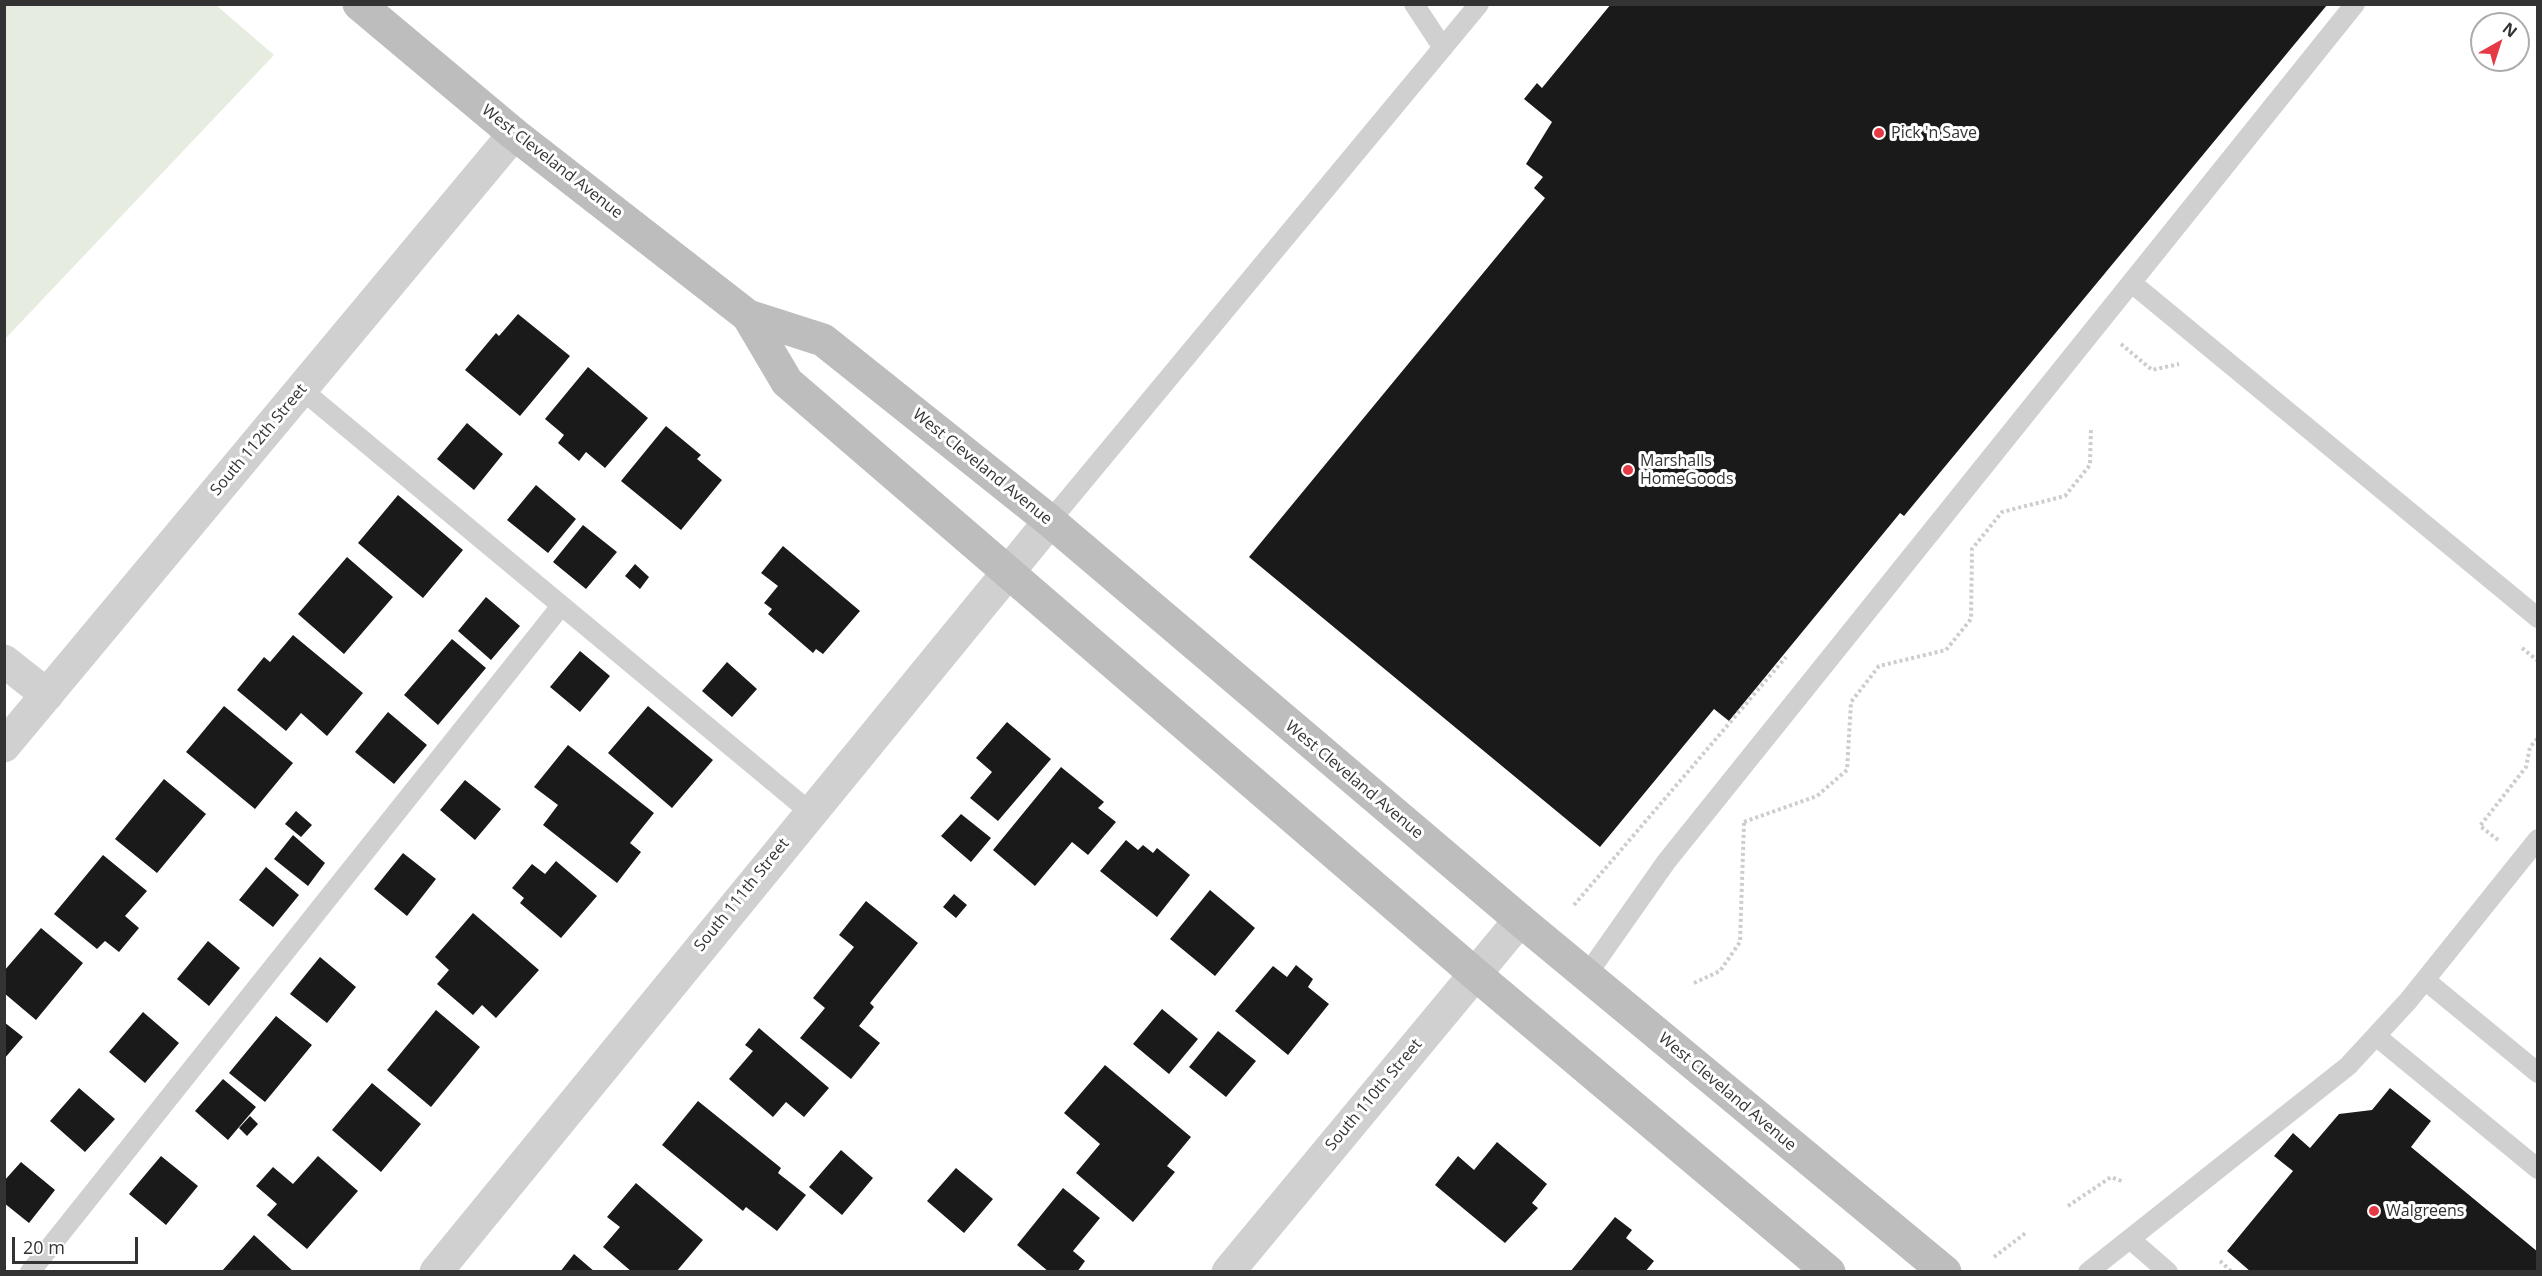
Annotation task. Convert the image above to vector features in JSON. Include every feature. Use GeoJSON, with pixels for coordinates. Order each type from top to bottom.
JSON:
{"type":"FeatureCollection","features":[{"type":"Feature","properties":{"kind":"main road","name":"West Cleveland Avenue"},"geometry":{"type":"LineString","coordinates":[[364,6],[514,134],[748,316],[824,340],[1050,521],[1586,976],[1945,1272]]}},
{"type":"Feature","properties":{"kind":"main road","name":"West Cleveland Avenue"},"geometry":{"type":"LineString","coordinates":[[748,316],[787,382],[1007,574],[1475,974],[1829,1272]]}},
{"type":"Feature","properties":{"kind":"street","name":"South 112th Street"},"geometry":{"type":"LineString","coordinates":[[4,746],[514,134]]}},
{"type":"Feature","properties":{"kind":"street","name":"South 111th Street"},"geometry":{"type":"LineString","coordinates":[[436,1272],[1050,521]]}},
{"type":"Feature","properties":{"kind":"street"},"geometry":{"type":"LineString","coordinates":[[4,661],[47,695]]}},
{"type":"Feature","properties":{"kind":"street","name":"South 110th Street"},"geometry":{"type":"LineString","coordinates":[[1228,1272],[1520,920]]}},
{"type":"Feature","properties":{"kind":"lane"},"geometry":{"type":"LineString","coordinates":[[1414,4],[1443,48]]}},
{"type":"Feature","properties":{"kind":"lane"},"geometry":{"type":"LineString","coordinates":[[1050,521],[1479,4]]}},
{"type":"Feature","properties":{"kind":"lane"},"geometry":{"type":"LineString","coordinates":[[1586,976],[1666,862],[2133,284],[2355,4]]}},
{"type":"Feature","properties":{"kind":"lane"},"geometry":{"type":"LineString","coordinates":[[2133,284],[2538,618]]}},
{"type":"Feature","properties":{"kind":"lane"},"geometry":{"type":"LineString","coordinates":[[301,389],[810,812]]}},
{"type":"Feature","properties":{"kind":"lane"},"geometry":{"type":"LineString","coordinates":[[30,1272],[561,606]]}},
{"type":"Feature","properties":{"kind":"lane"},"geometry":{"type":"LineString","coordinates":[[2088,1272],[2348,1066],[2425,980],[2538,839]]}},
{"type":"Feature","properties":{"kind":"lane"},"geometry":{"type":"LineString","coordinates":[[2425,980],[2538,1074]]}},
{"type":"Feature","properties":{"kind":"lane"},"geometry":{"type":"LineString","coordinates":[[2376,1036],[2538,1169]]}},
{"type":"Feature","properties":{"kind":"lane"},"geometry":{"type":"LineString","coordinates":[[2130,1239],[2168,1272]]}},
{"type":"Feature","properties":{"kind":"path"},"geometry":{"type":"LineString","coordinates":[[1694,983],[1720,971],[1740,942],[1744,822],[1817,796],[1847,770],[1851,702],[1879,666],[1946,650],[1971,619],[1972,549],[2002,512],[2065,495],[2090,465],[2091,429]]}},
{"type":"Feature","properties":{"kind":"path"},"geometry":{"type":"LineString","coordinates":[[2504,794],[2526,767],[2530,747],[2538,738]]}},
{"type":"Feature","properties":{"kind":"path"},"geometry":{"type":"LineString","coordinates":[[2068,1206],[2110,1177],[2124,1182]]}},
{"type":"Feature","properties":{"kind":"path"},"geometry":{"type":"LineString","coordinates":[[1994,1257],[2027,1233]]}},
{"type":"Feature","properties":{"kind":"path"},"geometry":{"type":"LineString","coordinates":[[2220,1261],[2232,1272]]}},
{"type":"Feature","properties":{"kind":"shaded area"},"geometry":{"type":"Polygon","coordinates":[[[5,4],[216,5],[274,55],[5,339],[5,4]]]}},
{"type":"Feature","properties":{"kind":"building"},"geometry":{"type":"Polygon","coordinates":[[[1611,4],[2327,5],[1904,516],[1900,513],[1729,721],[1714,709],[1600,847],[1249,557],[1545,198],[1534,188],[1543,177],[1526,164],[1552,122],[1524,99],[1537,83],[1542,88],[1611,4]]]}},
{"type":"Feature","properties":{"kind":"building"},"geometry":{"type":"Polygon","coordinates":[[[518,314],[570,356],[520,416],[465,370],[496,333],[499,336],[518,314]]]}},
{"type":"Feature","properties":{"kind":"building"},"geometry":{"type":"Polygon","coordinates":[[[588,367],[648,418],[605,468],[586,452],[579,461],[558,443],[564,435],[545,419],[588,367]]]}},
{"type":"Feature","properties":{"kind":"building"},"geometry":{"type":"Polygon","coordinates":[[[467,423],[503,454],[474,490],[437,459],[467,423]]]}},
{"type":"Feature","properties":{"kind":"building"},"geometry":{"type":"Polygon","coordinates":[[[666,426],[701,455],[697,459],[722,480],[681,530],[621,481],[666,426]]]}},
{"type":"Feature","properties":{"kind":"building"},"geometry":{"type":"Polygon","coordinates":[[[536,485],[576,519],[548,553],[507,520],[536,485]]]}},
{"type":"Feature","properties":{"kind":"building"},"geometry":{"type":"Polygon","coordinates":[[[398,495],[463,550],[423,598],[358,543],[398,495]]]}},
{"type":"Feature","properties":{"kind":"building"},"geometry":{"type":"Polygon","coordinates":[[[583,525],[617,552],[586,589],[553,562],[583,525]]]}},
{"type":"Feature","properties":{"kind":"building"},"geometry":{"type":"Polygon","coordinates":[[[783,546],[860,611],[823,654],[816,649],[813,653],[768,614],[772,609],[764,603],[778,586],[761,573],[783,546]]]}},
{"type":"Feature","properties":{"kind":"building"},"geometry":{"type":"Polygon","coordinates":[[[347,557],[393,597],[344,654],[298,614],[347,557]]]}},
{"type":"Feature","properties":{"kind":"building"},"geometry":{"type":"Polygon","coordinates":[[[635,564],[649,577],[640,589],[625,576],[635,564]]]}},
{"type":"Feature","properties":{"kind":"building"},"geometry":{"type":"Polygon","coordinates":[[[486,597],[520,626],[491,660],[458,631],[486,597]]]}},
{"type":"Feature","properties":{"kind":"building"},"geometry":{"type":"Polygon","coordinates":[[[293,635],[363,693],[327,736],[301,713],[286,731],[237,690],[264,657],[270,662],[293,635]]]}},
{"type":"Feature","properties":{"kind":"building"},"geometry":{"type":"Polygon","coordinates":[[[452,639],[486,668],[438,725],[404,695],[452,639]]]}},
{"type":"Feature","properties":{"kind":"building"},"geometry":{"type":"Polygon","coordinates":[[[580,651],[610,676],[580,712],[550,687],[580,651]]]}},
{"type":"Feature","properties":{"kind":"building"},"geometry":{"type":"Polygon","coordinates":[[[727,662],[757,689],[732,717],[702,691],[727,662]]]}},
{"type":"Feature","properties":{"kind":"building"},"geometry":{"type":"Polygon","coordinates":[[[224,706],[293,763],[255,809],[186,752],[224,706]]]}},
{"type":"Feature","properties":{"kind":"building"},"geometry":{"type":"Polygon","coordinates":[[[648,706],[713,760],[672,808],[608,753],[648,706]]]}},
{"type":"Feature","properties":{"kind":"building"},"geometry":{"type":"Polygon","coordinates":[[[388,712],[427,745],[394,784],[355,752],[388,712]]]}},
{"type":"Feature","properties":{"kind":"building"},"geometry":{"type":"Polygon","coordinates":[[[1007,722],[1051,759],[998,821],[970,798],[992,772],[976,758],[1007,722]]]}},
{"type":"Feature","properties":{"kind":"building"},"geometry":{"type":"Polygon","coordinates":[[[568,745],[654,813],[630,843],[641,852],[617,883],[543,825],[558,805],[534,787],[568,745]]]}},
{"type":"Feature","properties":{"kind":"building"},"geometry":{"type":"Polygon","coordinates":[[[1061,767],[1104,802],[1098,808],[1116,822],[1088,855],[1072,842],[1035,886],[993,850],[1061,767]]]}},
{"type":"Feature","properties":{"kind":"building"},"geometry":{"type":"Polygon","coordinates":[[[164,779],[206,814],[157,873],[115,839],[164,779]]]}},
{"type":"Feature","properties":{"kind":"building"},"geometry":{"type":"Polygon","coordinates":[[[465,780],[501,809],[475,840],[440,810],[465,780]]]}},
{"type":"Feature","properties":{"kind":"building"},"geometry":{"type":"Polygon","coordinates":[[[296,811],[312,825],[301,837],[285,824],[296,811]]]}},
{"type":"Feature","properties":{"kind":"building"},"geometry":{"type":"Polygon","coordinates":[[[961,814],[991,838],[971,862],[941,836],[961,814]]]}},
{"type":"Feature","properties":{"kind":"building"},"geometry":{"type":"Polygon","coordinates":[[[293,835],[325,863],[308,886],[274,859],[293,835]]]}},
{"type":"Feature","properties":{"kind":"building"},"geometry":{"type":"Polygon","coordinates":[[[1126,840],[1138,850],[1143,845],[1153,853],[1157,848],[1190,875],[1157,917],[1100,871],[1126,840]]]}},
{"type":"Feature","properties":{"kind":"building"},"geometry":{"type":"Polygon","coordinates":[[[403,853],[436,879],[407,916],[374,889],[403,853]]]}},
{"type":"Feature","properties":{"kind":"building"},"geometry":{"type":"Polygon","coordinates":[[[103,855],[147,891],[125,916],[139,928],[119,952],[105,941],[97,949],[54,914],[103,855]]]}},
{"type":"Feature","properties":{"kind":"building"},"geometry":{"type":"Polygon","coordinates":[[[556,861],[597,896],[561,938],[520,903],[524,898],[512,888],[532,864],[545,874],[556,861]]]}},
{"type":"Feature","properties":{"kind":"building"},"geometry":{"type":"Polygon","coordinates":[[[266,867],[299,895],[273,927],[239,900],[266,867]]]}},
{"type":"Feature","properties":{"kind":"building"},"geometry":{"type":"Polygon","coordinates":[[[1210,890],[1255,928],[1215,976],[1170,939],[1210,890]]]}},
{"type":"Feature","properties":{"kind":"building"},"geometry":{"type":"Polygon","coordinates":[[[954,894],[967,905],[956,918],[943,907],[954,894]]]}},
{"type":"Feature","properties":{"kind":"building"},"geometry":{"type":"Polygon","coordinates":[[[866,901],[918,943],[870,1003],[874,1007],[859,1026],[880,1043],[851,1079],[800,1038],[825,1008],[813,998],[854,947],[839,935],[866,901]]]}},
{"type":"Feature","properties":{"kind":"building"},"geometry":{"type":"Polygon","coordinates":[[[473,913],[539,970],[496,1018],[482,1005],[473,1015],[437,984],[449,970],[435,957],[473,913]]]}},
{"type":"Feature","properties":{"kind":"building"},"geometry":{"type":"Polygon","coordinates":[[[41,928],[83,963],[36,1020],[4,993],[4,971],[41,928]]]}},
{"type":"Feature","properties":{"kind":"building"},"geometry":{"type":"Polygon","coordinates":[[[208,941],[240,968],[209,1006],[177,979],[208,941]]]}},
{"type":"Feature","properties":{"kind":"building"},"geometry":{"type":"Polygon","coordinates":[[[320,957],[356,987],[327,1023],[290,994],[320,957]]]}},
{"type":"Feature","properties":{"kind":"building"},"geometry":{"type":"Polygon","coordinates":[[[1296,965],[1313,979],[1308,987],[1329,1004],[1288,1055],[1235,1011],[1273,966],[1287,977],[1296,965]]]}},
{"type":"Feature","properties":{"kind":"building"},"geometry":{"type":"Polygon","coordinates":[[[1162,1009],[1198,1039],[1169,1074],[1133,1044],[1162,1009]]]}},
{"type":"Feature","properties":{"kind":"building"},"geometry":{"type":"Polygon","coordinates":[[[436,1010],[480,1047],[431,1107],[387,1070],[436,1010]]]}},
{"type":"Feature","properties":{"kind":"building"},"geometry":{"type":"Polygon","coordinates":[[[143,1012],[179,1043],[145,1083],[109,1052],[143,1012]]]}},
{"type":"Feature","properties":{"kind":"building"},"geometry":{"type":"Polygon","coordinates":[[[276,1016],[312,1045],[265,1102],[229,1073],[276,1016]]]}},
{"type":"Feature","properties":{"kind":"building"},"geometry":{"type":"Polygon","coordinates":[[[4,1022],[23,1037],[4,1059],[4,1022]]]}},
{"type":"Feature","properties":{"kind":"building"},"geometry":{"type":"Polygon","coordinates":[[[759,1028],[829,1088],[804,1117],[786,1102],[773,1117],[729,1079],[753,1051],[745,1045],[759,1028]]]}},
{"type":"Feature","properties":{"kind":"building"},"geometry":{"type":"Polygon","coordinates":[[[1218,1031],[1256,1061],[1226,1097],[1189,1067],[1218,1031]]]}},
{"type":"Feature","properties":{"kind":"building"},"geometry":{"type":"Polygon","coordinates":[[[1105,1065],[1191,1137],[1167,1166],[1175,1172],[1133,1222],[1076,1173],[1100,1144],[1064,1113],[1105,1065]]]}},
{"type":"Feature","properties":{"kind":"building"},"geometry":{"type":"Polygon","coordinates":[[[223,1079],[256,1107],[228,1140],[195,1111],[223,1079]]]}},
{"type":"Feature","properties":{"kind":"building"},"geometry":{"type":"Polygon","coordinates":[[[372,1083],[421,1124],[381,1172],[332,1130],[372,1083]]]}},
{"type":"Feature","properties":{"kind":"building"},"geometry":{"type":"Polygon","coordinates":[[[79,1088],[115,1119],[85,1152],[50,1121],[79,1088]]]}},
{"type":"Feature","properties":{"kind":"building","name":"Walgreens"},"geometry":{"type":"Polygon","coordinates":[[[2390,1088],[2431,1121],[2411,1147],[2538,1252],[2538,1272],[2251,1272],[2227,1251],[2293,1171],[2274,1156],[2293,1133],[2310,1148],[2339,1114],[2372,1110],[2390,1088]]]}},
{"type":"Feature","properties":{"kind":"building"},"geometry":{"type":"Polygon","coordinates":[[[698,1101],[781,1168],[778,1173],[806,1195],[777,1231],[746,1207],[743,1211],[662,1145],[698,1101]]]}},
{"type":"Feature","properties":{"kind":"building"},"geometry":{"type":"Polygon","coordinates":[[[250,1116],[258,1124],[247,1136],[239,1128],[250,1116]]]}},
{"type":"Feature","properties":{"kind":"building"},"geometry":{"type":"Polygon","coordinates":[[[1497,1142],[1547,1184],[1532,1203],[1538,1208],[1505,1243],[1435,1185],[1458,1156],[1474,1170],[1497,1142]]]}},
{"type":"Feature","properties":{"kind":"building"},"geometry":{"type":"Polygon","coordinates":[[[841,1150],[873,1178],[842,1215],[809,1187],[841,1150]]]}},
{"type":"Feature","properties":{"kind":"building"},"geometry":{"type":"Polygon","coordinates":[[[161,1156],[198,1186],[166,1225],[129,1194],[161,1156]]]}},
{"type":"Feature","properties":{"kind":"building"},"geometry":{"type":"Polygon","coordinates":[[[318,1156],[358,1191],[307,1249],[267,1215],[277,1204],[256,1186],[273,1167],[293,1184],[318,1156]]]}},
{"type":"Feature","properties":{"kind":"building"},"geometry":{"type":"Polygon","coordinates":[[[21,1162],[55,1190],[29,1223],[4,1203],[4,1181],[21,1162]]]}},
{"type":"Feature","properties":{"kind":"building"},"geometry":{"type":"Polygon","coordinates":[[[956,1168],[993,1199],[964,1233],[927,1201],[956,1168]]]}},
{"type":"Feature","properties":{"kind":"building"},"geometry":{"type":"Polygon","coordinates":[[[636,1183],[703,1240],[676,1272],[632,1272],[603,1247],[620,1227],[607,1217],[636,1183]]]}},
{"type":"Feature","properties":{"kind":"building"},"geometry":{"type":"Polygon","coordinates":[[[1063,1188],[1100,1218],[1073,1251],[1085,1261],[1077,1272],[1049,1272],[1017,1245],[1063,1188]]]}},
{"type":"Feature","properties":{"kind":"building"},"geometry":{"type":"Polygon","coordinates":[[[1615,1217],[1632,1230],[1626,1238],[1654,1261],[1645,1272],[1570,1272],[1615,1217]]]}},
{"type":"Feature","properties":{"kind":"building"},"geometry":{"type":"Polygon","coordinates":[[[254,1235],[294,1272],[221,1272],[254,1235]]]}},
{"type":"Feature","properties":{"kind":"building"},"geometry":{"type":"Polygon","coordinates":[[[574,1254],[595,1272],[560,1272],[574,1254]]]}},
{"type":"Feature","properties":{"kind":"place","name":"Pick 'n Save"},"geometry":{"type":"Point","coordinates":[1879,133]}},
{"type":"Feature","properties":{"kind":"place","name":"Marshalls HomeGoods"},"geometry":{"type":"Point","coordinates":[1628,470]}},
{"type":"Feature","properties":{"kind":"place","name":"Walgreens"},"geometry":{"type":"Point","coordinates":[2374,1211]}}]}
